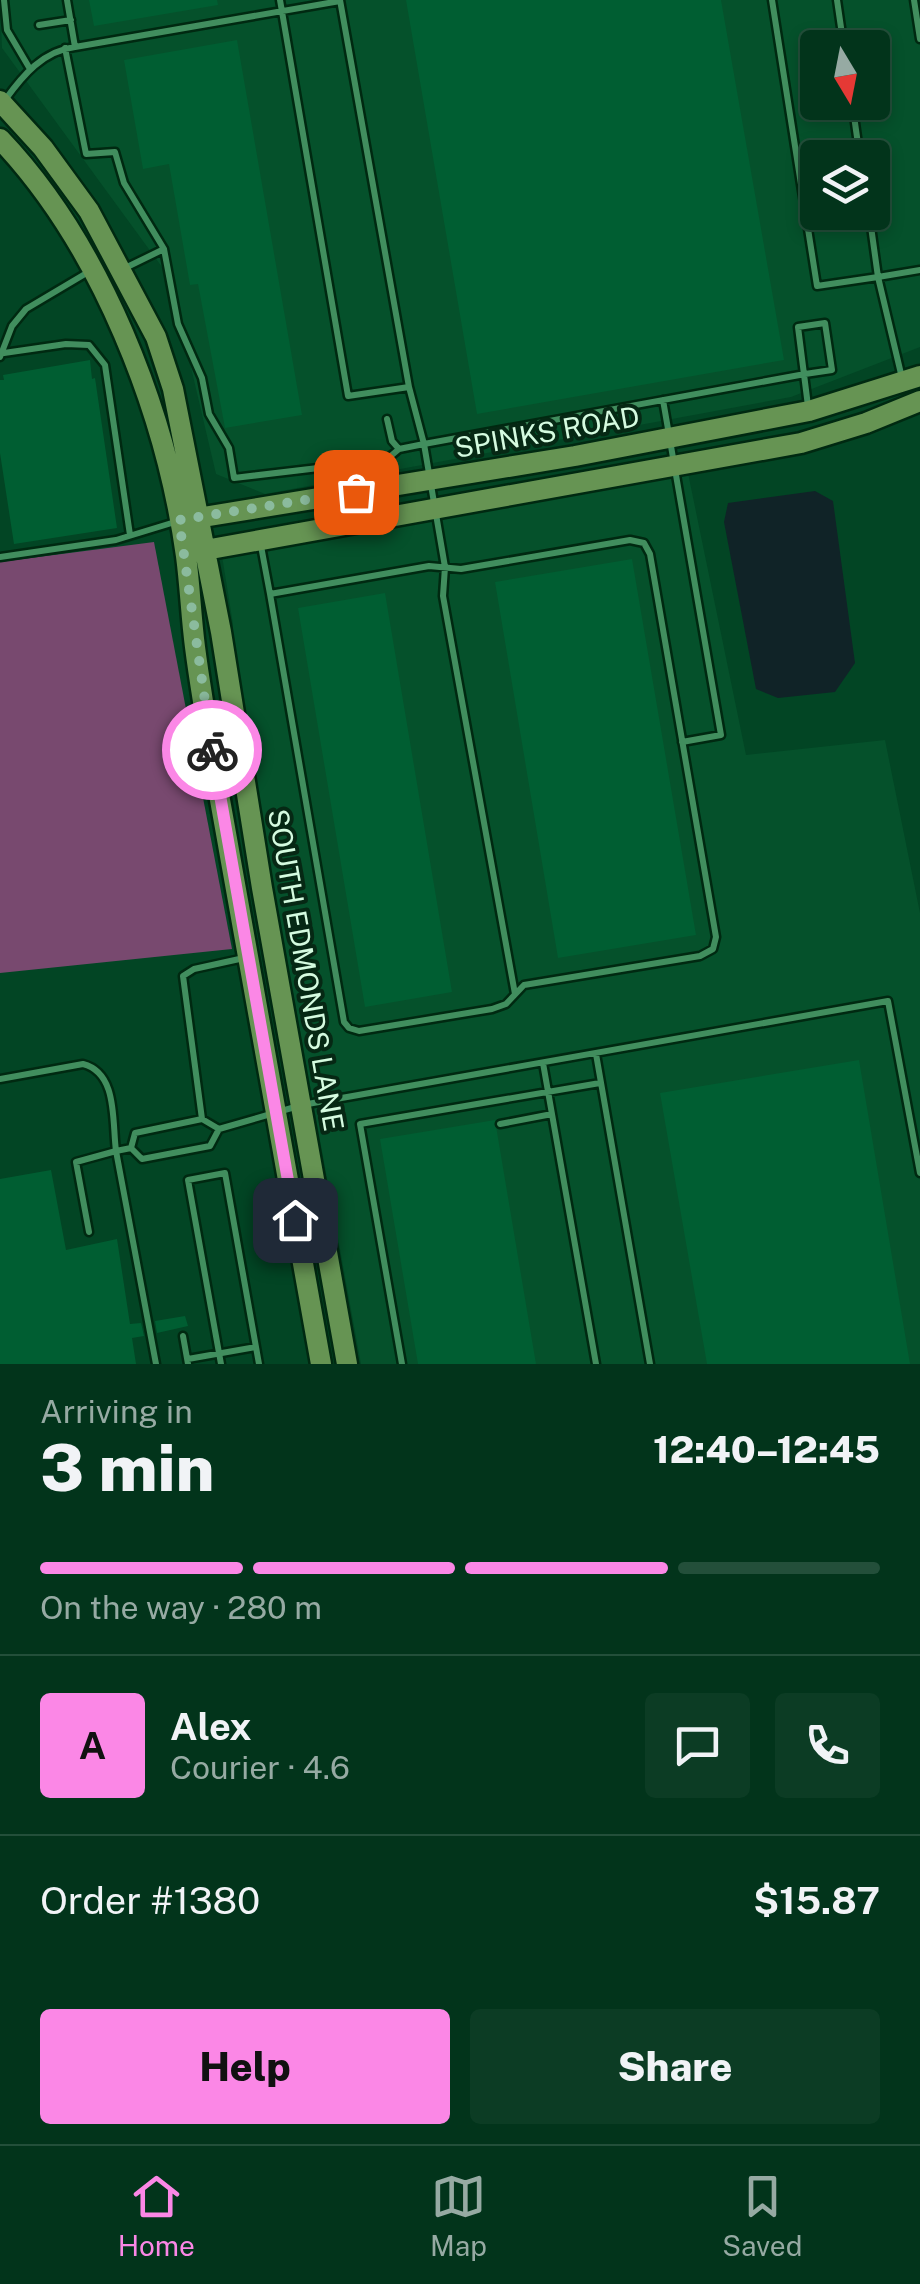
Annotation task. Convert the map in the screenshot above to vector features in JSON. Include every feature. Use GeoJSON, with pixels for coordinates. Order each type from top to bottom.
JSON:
{"type":"FeatureCollection","features":[{"type":"Feature","properties":{"kind":"main road","name":"SOUTH EDMONDS LANE"},"geometry":{"type":"LineString","coordinates":[[1,103],[43,148],[89,211],[164,357],[190,520],[302,1105],[347,1364]]}},
{"type":"Feature","properties":{"kind":"main road","name":"SOUTH EDMONDS LANE"},"geometry":{"type":"LineString","coordinates":[[0,139],[28,170],[91,270],[126,342],[190,520]]}},
{"type":"Feature","properties":{"kind":"main road"},"geometry":{"type":"LineString","coordinates":[[59,215],[69,215],[79,225],[108,268],[121,270]]}},
{"type":"Feature","properties":{"kind":"main road"},"geometry":{"type":"LineString","coordinates":[[912,380],[917,403]]}},
{"type":"Feature","properties":{"kind":"main road","name":"SPINKS ROAD"},"geometry":{"type":"LineString","coordinates":[[190,520],[672,438],[809,411],[912,380]]}},
{"type":"Feature","properties":{"kind":"main road","name":"SPINKS ROAD"},"geometry":{"type":"LineString","coordinates":[[196,552],[801,443],[917,403]]}},
{"type":"Feature","properties":{"kind":"main road","name":"SOUTH EDMONDS LANE"},"geometry":{"type":"LineString","coordinates":[[196,552],[196,648],[274,1113],[321,1364]]}},
{"type":"Feature","properties":{"kind":"main road"},"geometry":{"type":"LineString","coordinates":[[249,966],[278,978]]}},
{"type":"Feature","properties":{"kind":"lane"},"geometry":{"type":"LineString","coordinates":[[4,0],[7,30],[30,69]]}},
{"type":"Feature","properties":{"kind":"lane"},"geometry":{"type":"LineString","coordinates":[[67,0],[75,47]]}},
{"type":"Feature","properties":{"kind":"lane"},"geometry":{"type":"LineString","coordinates":[[280,0],[348,396],[410,386]]}},
{"type":"Feature","properties":{"kind":"lane"},"geometry":{"type":"LineString","coordinates":[[772,0],[817,286],[920,270]]}},
{"type":"Feature","properties":{"kind":"lane"},"geometry":{"type":"LineString","coordinates":[[837,0],[841,30]]}},
{"type":"Feature","properties":{"kind":"lane"},"geometry":{"type":"LineString","coordinates":[[914,0],[920,39]]}},
{"type":"Feature","properties":{"kind":"lane"},"geometry":{"type":"LineString","coordinates":[[1,103],[30,69],[65,48],[340,1],[424,444],[445,568],[443,596],[515,994]]}},
{"type":"Feature","properties":{"kind":"lane"},"geometry":{"type":"LineString","coordinates":[[39,25],[71,20]]}},
{"type":"Feature","properties":{"kind":"lane"},"geometry":{"type":"LineString","coordinates":[[65,48],[86,154],[115,152],[124,183],[164,248],[178,324],[202,378],[210,414],[229,448],[234,478],[386,460],[399,449],[663,400],[806,374],[832,370],[825,322],[798,327],[806,374],[809,411]]}},
{"type":"Feature","properties":{"kind":"lane"},"geometry":{"type":"LineString","coordinates":[[871,230],[878,278],[912,380]]}},
{"type":"Feature","properties":{"kind":"lane"},"geometry":{"type":"LineString","coordinates":[[121,270],[164,248]]}},
{"type":"Feature","properties":{"kind":"lane"},"geometry":{"type":"LineString","coordinates":[[91,270],[26,309],[12,326],[2,355],[66,344],[89,346],[100,356],[108,384],[130,536]]}},
{"type":"Feature","properties":{"kind":"lane"},"geometry":{"type":"LineString","coordinates":[[663,400],[721,735],[682,742]]}},
{"type":"Feature","properties":{"kind":"lane"},"geometry":{"type":"LineString","coordinates":[[387,419],[392,441],[399,449]]}},
{"type":"Feature","properties":{"kind":"lane"},"geometry":{"type":"LineString","coordinates":[[0,558],[130,536],[190,520]]}},
{"type":"Feature","properties":{"kind":"lane"},"geometry":{"type":"LineString","coordinates":[[260,540],[344,1022],[349,1028],[359,1031],[492,1009],[506,1004],[524,985],[700,956],[713,949],[716,937],[650,554],[644,544],[630,540],[461,569],[429,566],[270,594]]}},
{"type":"Feature","properties":{"kind":"lane"},"geometry":{"type":"LineString","coordinates":[[202,1119],[183,976],[194,968],[249,966]]}},
{"type":"Feature","properties":{"kind":"lane"},"geometry":{"type":"LineString","coordinates":[[131,1148],[142,1158],[210,1146],[219,1129],[302,1105],[888,1000],[920,1173]]}},
{"type":"Feature","properties":{"kind":"lane"},"geometry":{"type":"LineString","coordinates":[[596,1054],[650,1364]]}},
{"type":"Feature","properties":{"kind":"lane"},"geometry":{"type":"LineString","coordinates":[[543,1063],[596,1364]]}},
{"type":"Feature","properties":{"kind":"lane"},"geometry":{"type":"LineString","coordinates":[[0,1079],[82,1064],[101,1071],[108,1086],[116,1151],[156,1364]]}},
{"type":"Feature","properties":{"kind":"lane"},"geometry":{"type":"LineString","coordinates":[[402,1364],[360,1124],[600,1083]]}},
{"type":"Feature","properties":{"kind":"lane"},"geometry":{"type":"LineString","coordinates":[[500,1124],[552,1114]]}},
{"type":"Feature","properties":{"kind":"lane"},"geometry":{"type":"LineString","coordinates":[[131,1148],[135,1133],[202,1119],[219,1129]]}},
{"type":"Feature","properties":{"kind":"lane"},"geometry":{"type":"LineString","coordinates":[[89,1232],[76,1162],[131,1148]]}},
{"type":"Feature","properties":{"kind":"lane"},"geometry":{"type":"LineString","coordinates":[[221,1364],[188,1180],[225,1173],[258,1364]]}},
{"type":"Feature","properties":{"kind":"lane"},"geometry":{"type":"LineString","coordinates":[[183,1336],[188,1361],[256,1347]]}},
{"type":"Feature","properties":{"kind":"shaded area"},"geometry":{"type":"Polygon","coordinates":[[[0,0],[920,0],[920,347],[791,397],[265,494],[216,474],[170,278],[2,48],[0,0]]]}},
{"type":"Feature","properties":{"kind":"shaded area"},"geometry":{"type":"Polygon","coordinates":[[[688,473],[746,755],[885,740],[920,913],[920,1364],[361,1364],[233,665],[233,624],[222,556],[688,473]]]}},
{"type":"Feature","properties":{"kind":"shaded area"},"geometry":{"type":"Polygon","coordinates":[[[154,542],[232,949],[0,973],[0,562],[154,542]]]}},
{"type":"Feature","properties":{"kind":"water"},"geometry":{"type":"Polygon","coordinates":[[[815,491],[833,501],[855,663],[835,692],[778,698],[756,689],[724,522],[728,503],[815,491]]]}},
{"type":"Feature","properties":{"kind":"building"},"geometry":{"type":"Polygon","coordinates":[[[89,0],[217,0],[218,5],[94,26],[89,0]]]}},
{"type":"Feature","properties":{"kind":"building"},"geometry":{"type":"Polygon","coordinates":[[[406,0],[721,0],[784,360],[477,414],[406,0]]]}},
{"type":"Feature","properties":{"kind":"building"},"geometry":{"type":"Polygon","coordinates":[[[237,40],[302,415],[225,428],[198,284],[190,285],[169,164],[143,169],[124,60],[237,40]]]}},
{"type":"Feature","properties":{"kind":"building"},"geometry":{"type":"Polygon","coordinates":[[[90,360],[117,528],[14,544],[0,453],[0,380],[4,380],[3,375],[90,360]]]}},
{"type":"Feature","properties":{"kind":"building"},"geometry":{"type":"Polygon","coordinates":[[[632,559],[696,935],[558,958],[495,582],[632,559]]]}},
{"type":"Feature","properties":{"kind":"building"},"geometry":{"type":"Polygon","coordinates":[[[385,593],[452,992],[365,1007],[298,608],[385,593]]]}},
{"type":"Feature","properties":{"kind":"building"},"geometry":{"type":"Polygon","coordinates":[[[859,1060],[910,1364],[707,1364],[660,1093],[859,1060]]]}},
{"type":"Feature","properties":{"kind":"building"},"geometry":{"type":"Polygon","coordinates":[[[495,1120],[536,1364],[418,1364],[380,1139],[495,1120]]]}},
{"type":"Feature","properties":{"kind":"building"},"geometry":{"type":"Polygon","coordinates":[[[51,1170],[66,1250],[117,1239],[130,1324],[141,1323],[144,1336],[132,1338],[136,1364],[0,1364],[0,1179],[51,1170]]]}},
{"type":"Feature","properties":{"kind":"building"},"geometry":{"type":"Polygon","coordinates":[[[185,1316],[188,1326],[157,1333],[155,1321],[185,1316]]]}},
{"type":"Feature","properties":{"kind":"way so far"},"geometry":{"type":"LineString","coordinates":[[212,750],[179,520],[356,492]]}},
{"type":"Feature","properties":{"kind":"route"},"geometry":{"type":"LineString","coordinates":[[212,750],[295,1220]]}}]}
